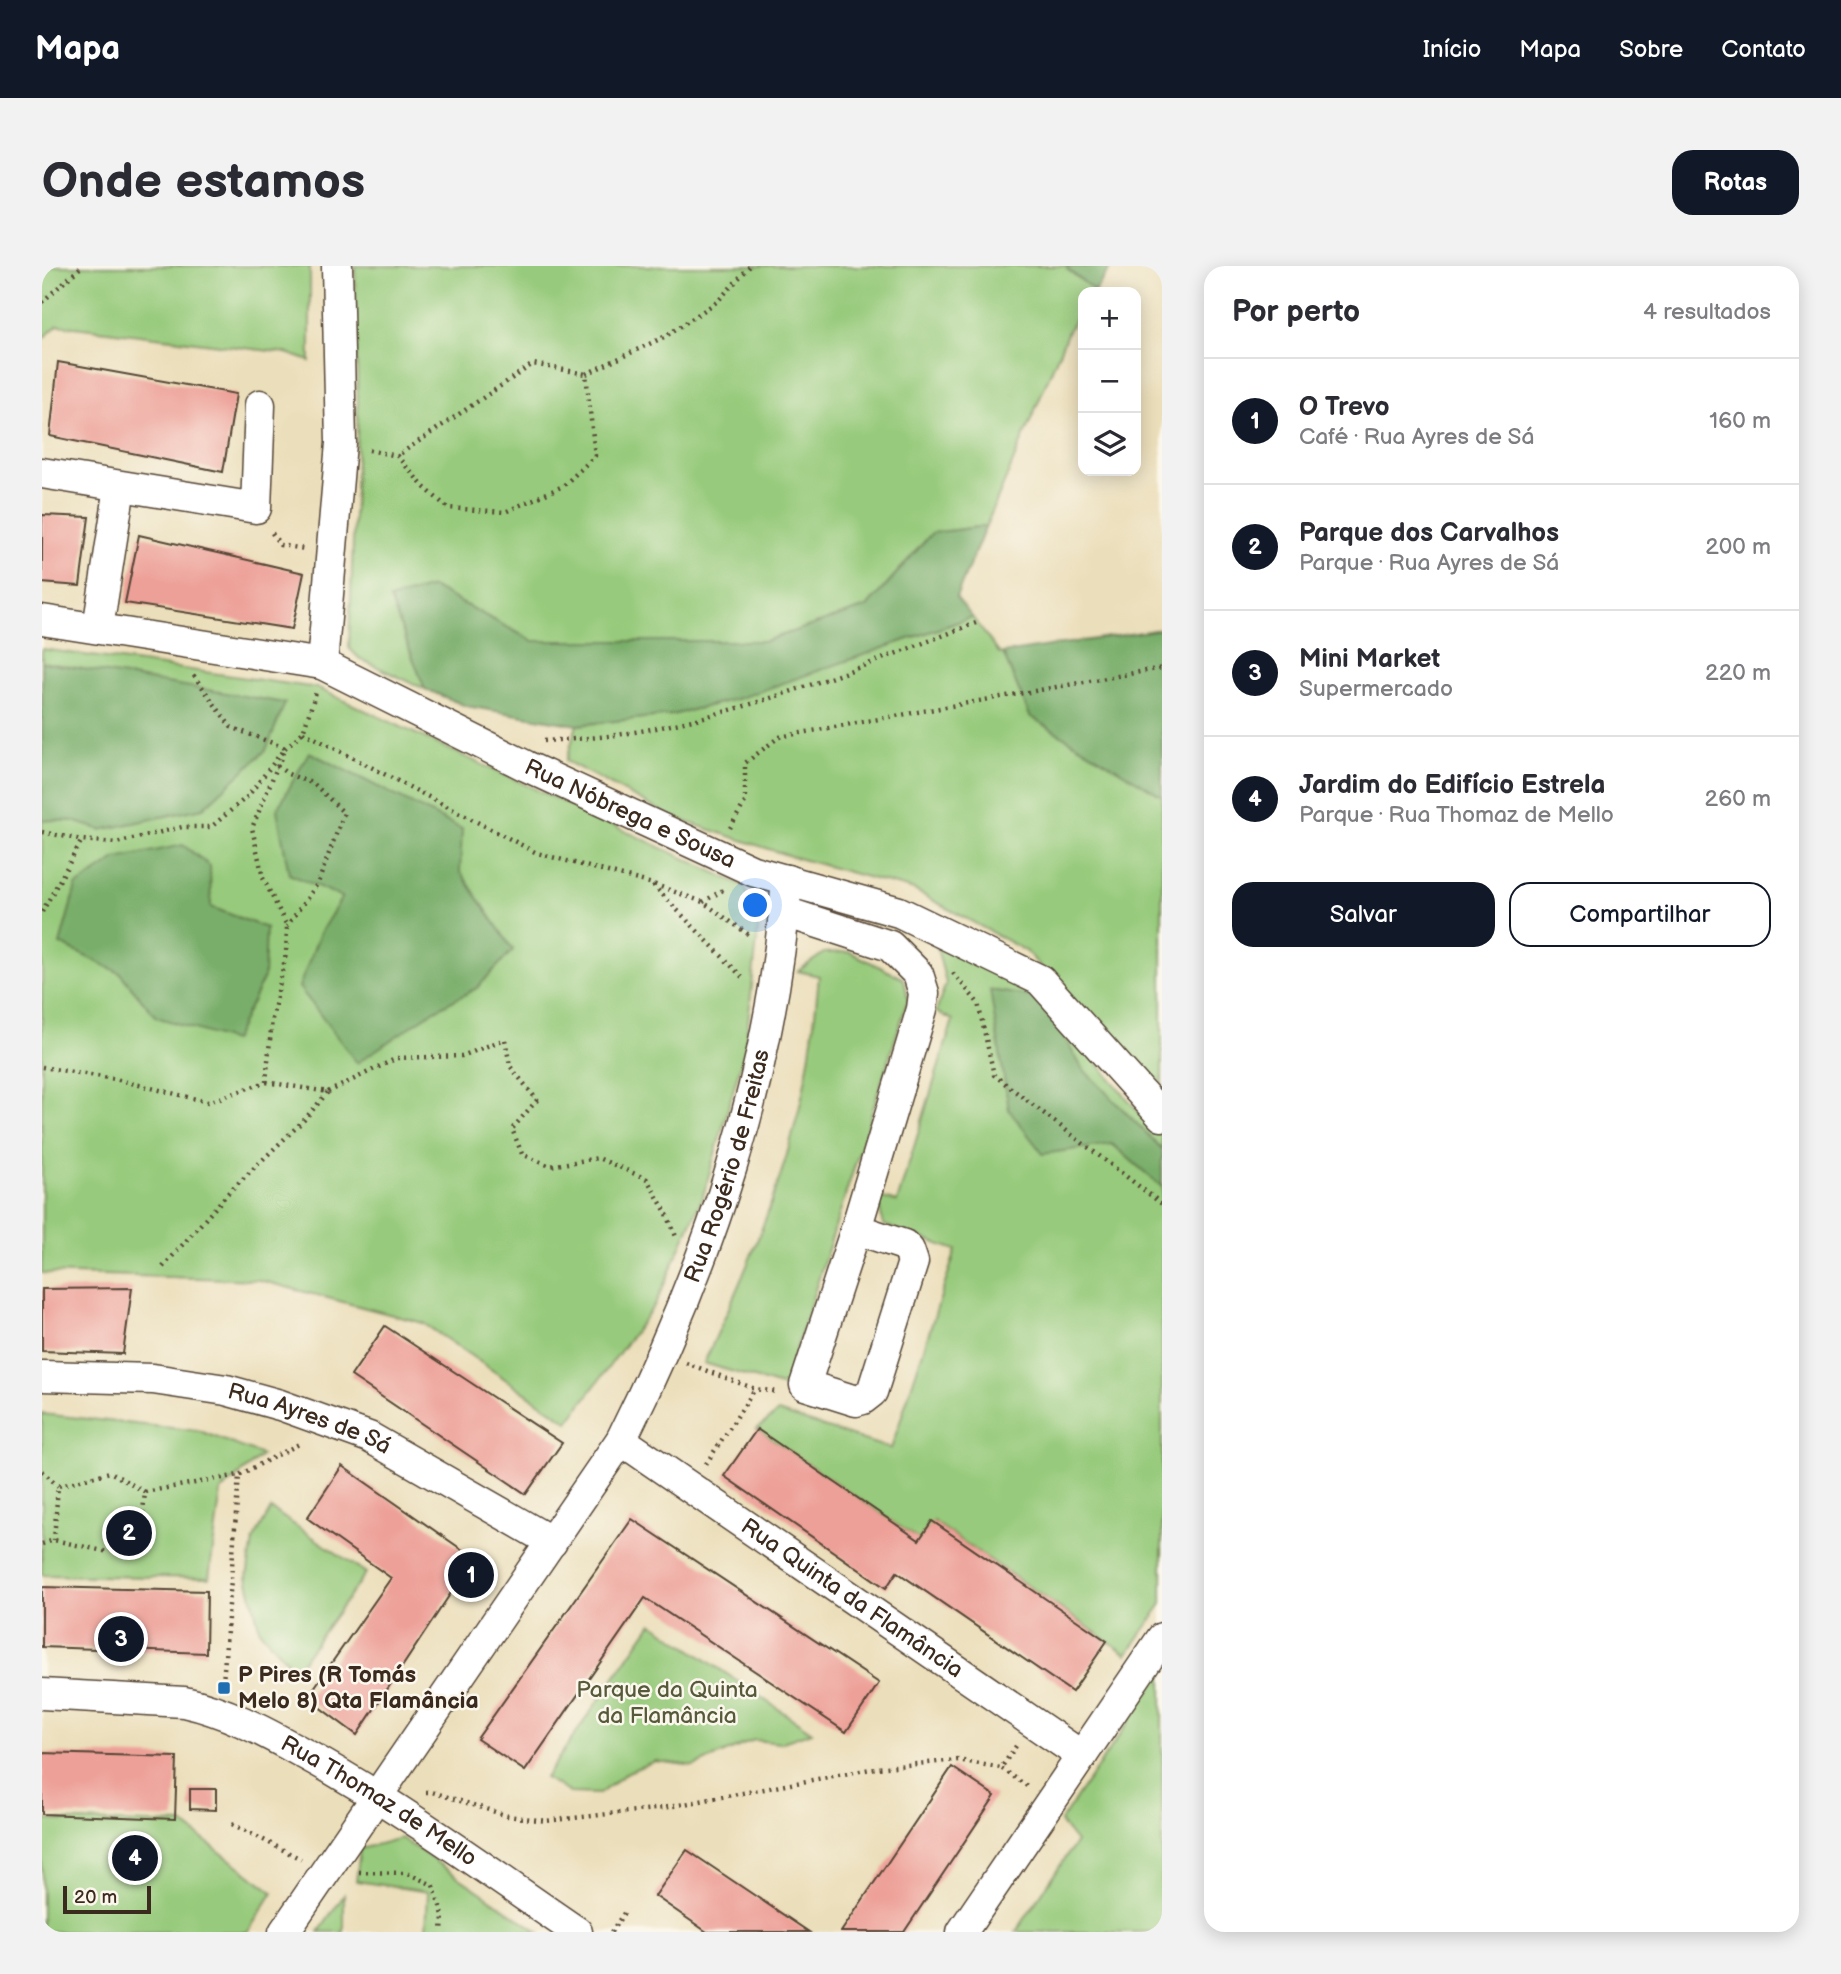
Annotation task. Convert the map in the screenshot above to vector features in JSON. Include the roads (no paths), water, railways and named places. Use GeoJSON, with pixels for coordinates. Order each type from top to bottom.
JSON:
{"type":"FeatureCollection","features":[{"type":"Feature","properties":{"kind":"street"},"geometry":{"type":"LineString","coordinates":[[319,676],[341,443],[337,266]]}},
{"type":"Feature","properties":{"kind":"street"},"geometry":{"type":"LineString","coordinates":[[42,473],[256,509],[260,405]]}},
{"type":"Feature","properties":{"kind":"street"},"geometry":{"type":"LineString","coordinates":[[98,628],[120,487]]}},
{"type":"Feature","properties":{"kind":"street","name":"Rua Nóbrega e Sousa"},"geometry":{"type":"LineString","coordinates":[[42,620],[158,636],[319,676],[526,766],[753,871],[899,912],[1040,979],[1162,1116]]}},
{"type":"Feature","properties":{"kind":"street","name":"Rua Rogério de Freitas"},"geometry":{"type":"LineString","coordinates":[[284,1932],[621,1440],[663,1354],[717,1217],[746,1122],[765,1039],[785,912],[787,880]]}},
{"type":"Feature","properties":{"kind":"street"},"geometry":{"type":"LineString","coordinates":[[785,912],[890,946],[915,970],[924,993],[922,1010],[856,1229],[805,1385],[856,1401],[872,1392],[913,1262],[909,1250],[901,1244],[856,1229]]}},
{"type":"Feature","properties":{"kind":"street","name":"Rua Ayres de Sá"},"geometry":{"type":"LineString","coordinates":[[42,1376],[136,1378],[197,1385],[261,1399],[338,1424],[382,1443],[552,1542]]}},
{"type":"Feature","properties":{"kind":"street","name":"Rua Quinta da Flamância"},"geometry":{"type":"LineString","coordinates":[[621,1440],[1082,1756]]}},
{"type":"Feature","properties":{"kind":"street"},"geometry":{"type":"LineString","coordinates":[[962,1932],[1162,1639]]}},
{"type":"Feature","properties":{"kind":"street","name":"Rua Thomaz de Mello"},"geometry":{"type":"LineString","coordinates":[[42,1694],[174,1701],[220,1712],[261,1730],[376,1796],[577,1932]]}},
{"type":"Feature","properties":{"kind":"place","name":"Parque dos Carvalhos"},"geometry":{"type":"Point","coordinates":[129,1533]}},
{"type":"Feature","properties":{"kind":"place","name":"O Trevo"},"geometry":{"type":"Point","coordinates":[471,1575]}},
{"type":"Feature","properties":{"kind":"place","name":"Mini Market"},"geometry":{"type":"Point","coordinates":[121,1639]}},
{"type":"Feature","properties":{"kind":"place","name":"P Pires (R Tomás Melo 8) Qta Flamância"},"geometry":{"type":"Point","coordinates":[224,1688]}},
{"type":"Feature","properties":{"kind":"place","name":"Jardim do Edifício Estrela"},"geometry":{"type":"Point","coordinates":[135,1858]}},
{"type":"Feature","properties":{"kind":"park label","name":"Parque da Quinta da Flamância"},"geometry":{"type":"Point","coordinates":[667,1703]}}]}
